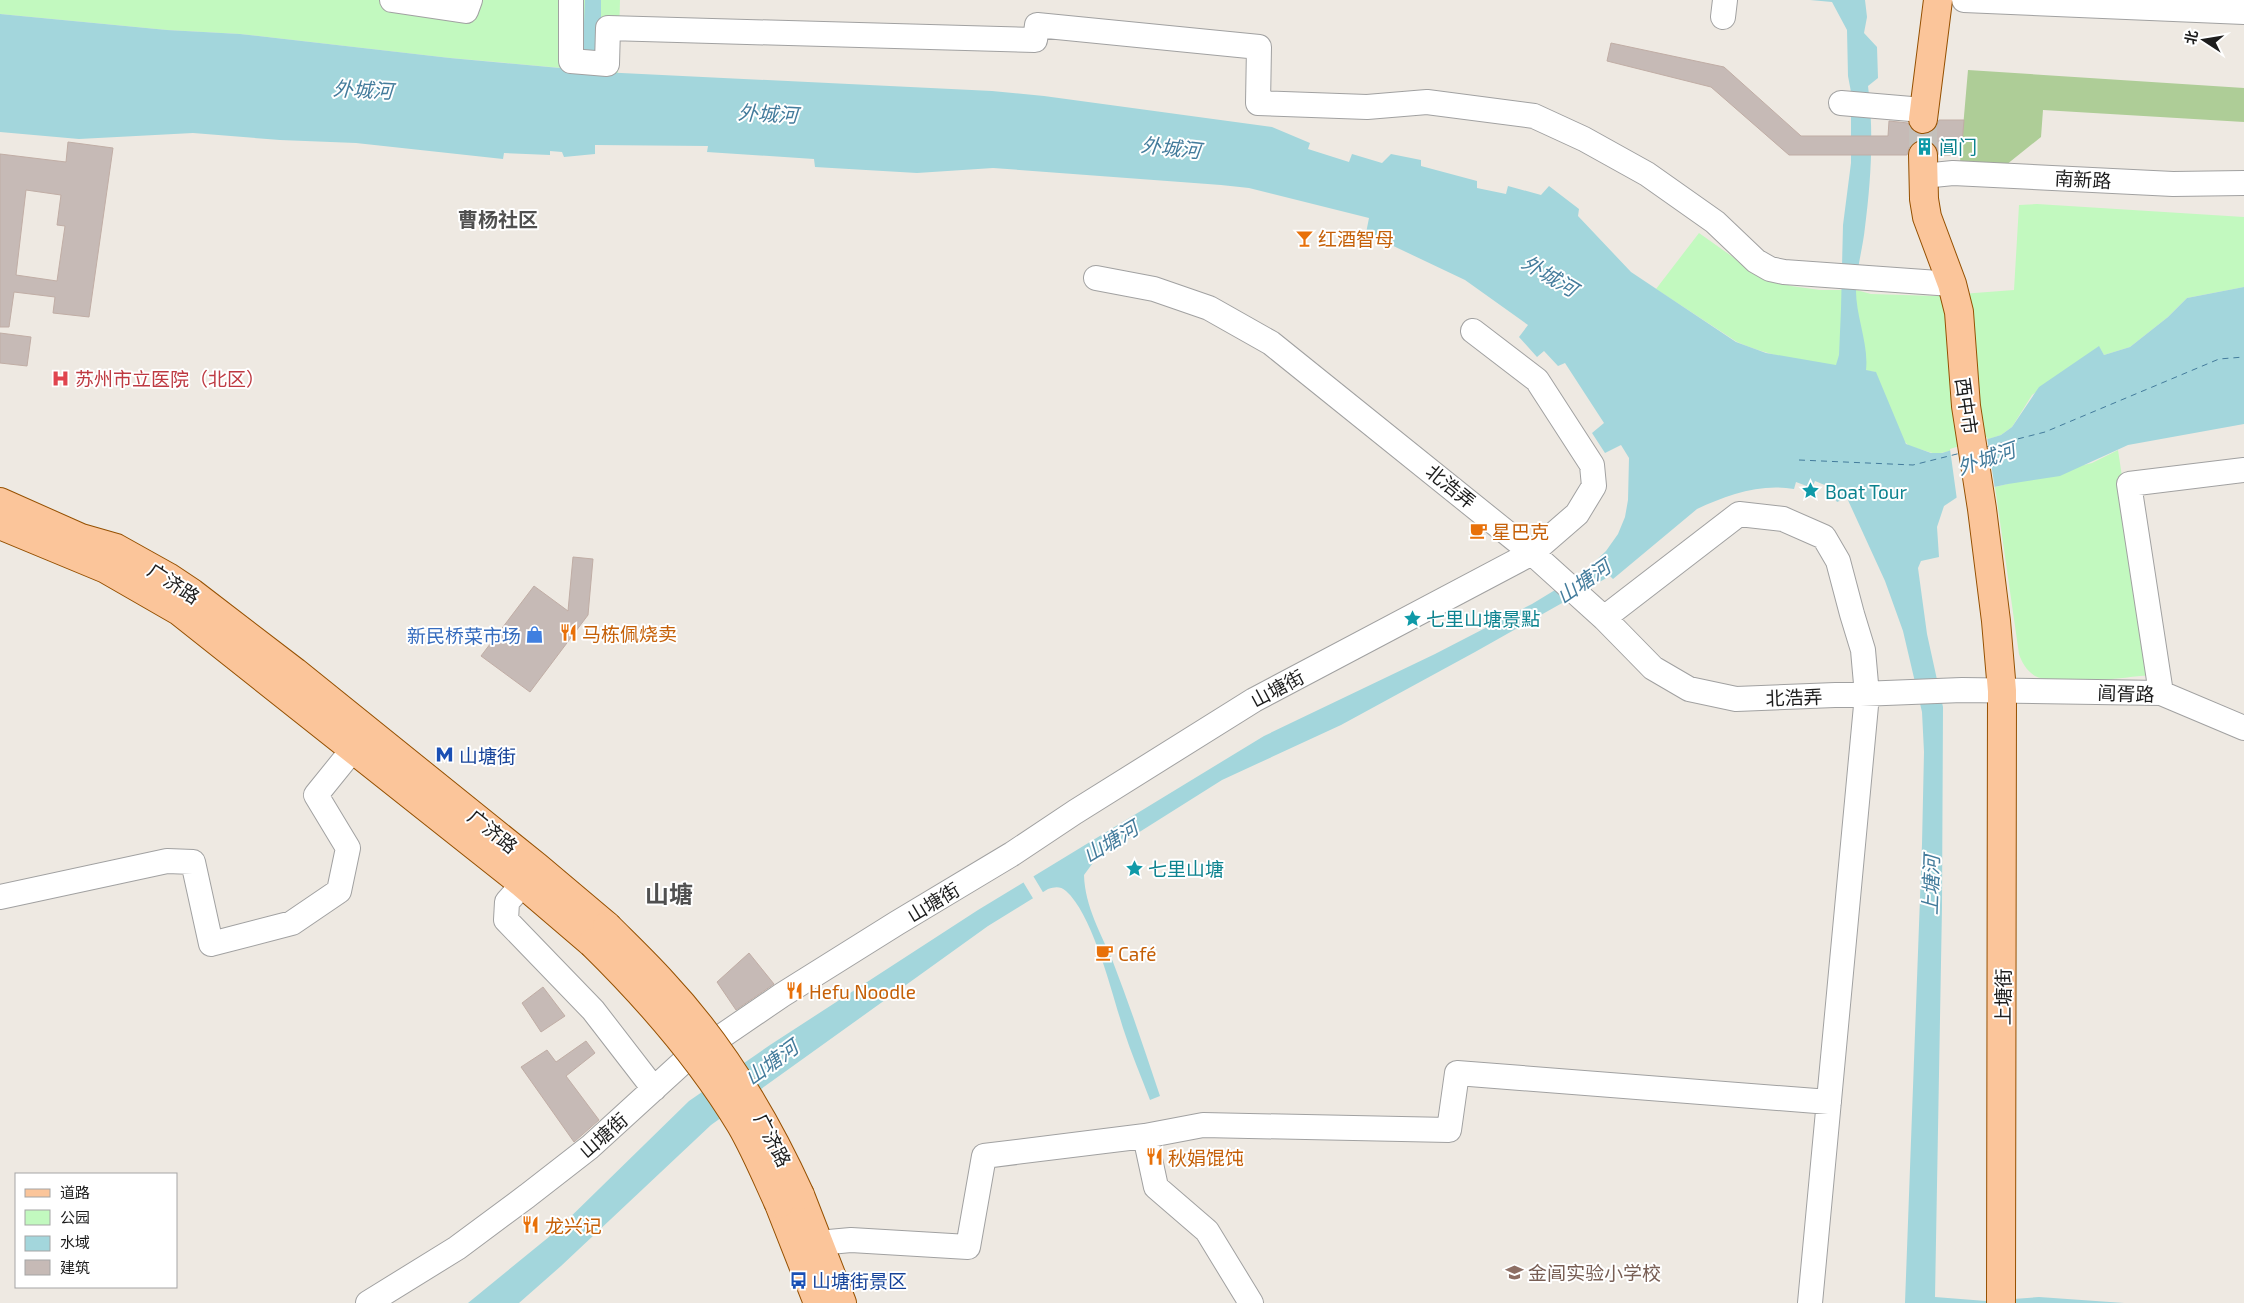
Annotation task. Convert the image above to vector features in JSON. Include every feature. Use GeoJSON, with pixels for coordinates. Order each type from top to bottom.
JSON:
{"type":"FeatureCollection","features":[{"type":"Feature","properties":{"kind":"main road"},"geometry":{"type":"LineString","coordinates":[[1923,114],[1938,0]]}},
{"type":"Feature","properties":{"kind":"main road","name":"西中市"},"geometry":{"type":"LineString","coordinates":[[1923,165],[1927,217],[1952,284],[1959,312],[1966,406],[1982,509],[1996,621],[2002,691]]}},
{"type":"Feature","properties":{"kind":"main road","name":"广济路"},"geometry":{"type":"LineString","coordinates":[[0,502],[81,538],[116,548],[168,577],[192,593],[538,867],[599,934]]}},
{"type":"Feature","properties":{"kind":"main road","name":"广济路"},"geometry":{"type":"LineString","coordinates":[[0,525],[75,555],[129,580],[156,596],[200,627],[523,884],[599,934],[680,1002],[728,1065],[770,1131],[818,1303]]}},
{"type":"Feature","properties":{"kind":"main road","name":"上塘街"},"geometry":{"type":"LineString","coordinates":[[2001,1301],[2002,691]]}},
{"type":"Feature","properties":{"kind":"main road","name":"广济路"},"geometry":{"type":"LineString","coordinates":[[790,1200],[818,1243],[842,1303]]}},
{"type":"Feature","properties":{"kind":"street"},"geometry":{"type":"LineString","coordinates":[[392,0],[466,11],[470,0]]}},
{"type":"Feature","properties":{"kind":"street"},"geometry":{"type":"LineString","coordinates":[[571,0],[571,61],[606,64],[608,28],[1035,40],[1037,25],[1259,47],[1258,103],[1367,107],[1427,102],[1534,116],[1584,139],[1647,174],[1715,222],[1756,261],[1770,269],[1829,276],[1952,284]]}},
{"type":"Feature","properties":{"kind":"street"},"geometry":{"type":"LineString","coordinates":[[1964,0],[2244,12]]}},
{"type":"Feature","properties":{"kind":"street"},"geometry":{"type":"LineString","coordinates":[[1841,103],[1876,106],[1923,114]]}},
{"type":"Feature","properties":{"kind":"street","name":"南新路"},"geometry":{"type":"LineString","coordinates":[[1923,165],[1953,173],[2173,184],[2244,183]]}},
{"type":"Feature","properties":{"kind":"street","name":"北浩弄"},"geometry":{"type":"LineString","coordinates":[[1096,278],[1154,289],[1209,308],[1271,344],[1532,553],[1653,668],[1689,689],[1736,700],[1962,690],[2002,691]]}},
{"type":"Feature","properties":{"kind":"street","name":"山塘街"},"geometry":{"type":"LineString","coordinates":[[368,1303],[457,1248],[528,1196],[590,1147],[681,1064],[782,995],[1012,854],[1075,812],[1246,705],[1532,553],[1577,514],[1594,486],[1592,465],[1537,380],[1473,331]]}},
{"type":"Feature","properties":{"kind":"street"},"geometry":{"type":"LineString","coordinates":[[2161,693],[2129,484],[2244,470]]}},
{"type":"Feature","properties":{"kind":"street"},"geometry":{"type":"LineString","coordinates":[[1596,612],[1739,514],[1782,520],[1824,537],[1838,560],[1852,614],[1864,650],[1867,695],[1810,1303]]}},
{"type":"Feature","properties":{"kind":"street","name":"阊胥路"},"geometry":{"type":"LineString","coordinates":[[2002,691],[2161,693],[2244,728]]}},
{"type":"Feature","properties":{"kind":"street"},"geometry":{"type":"LineString","coordinates":[[0,896],[168,861],[193,862],[211,944],[292,923],[339,891],[348,848],[316,794],[354,748]]}},
{"type":"Feature","properties":{"kind":"street"},"geometry":{"type":"LineString","coordinates":[[523,884],[507,902],[506,920],[593,1010],[654,1089]]}},
{"type":"Feature","properties":{"kind":"street"},"geometry":{"type":"LineString","coordinates":[[818,1243],[851,1240],[968,1247],[984,1156],[1145,1136],[1203,1125],[1449,1130],[1457,1073],[1829,1102]]}},
{"type":"Feature","properties":{"kind":"street"},"geometry":{"type":"LineString","coordinates":[[1145,1136],[1156,1187],[1207,1231],[1250,1303]]}},
{"type":"Feature","properties":{"kind":"green space"},"geometry":{"type":"Polygon","coordinates":[[[0,0],[620,0],[618,73],[450,58],[240,34],[167,30],[0,14],[0,0]]]}},
{"type":"Feature","properties":{"kind":"green space"},"geometry":{"type":"Polygon","coordinates":[[[1968,70],[2244,88],[2244,122],[2043,110],[2041,137],[2006,165],[1960,162],[1968,70]]]}},
{"type":"Feature","properties":{"kind":"green space"},"geometry":{"type":"Polygon","coordinates":[[[2037,204],[2244,217],[2244,287],[2187,298],[2168,317],[2130,347],[2104,355],[2099,347],[2032,395],[2012,427],[2001,435],[1936,454],[1909,446],[1903,440],[1875,372],[1787,358],[1737,342],[1656,289],[1699,233],[1754,272],[1791,286],[1820,290],[1856,290],[1871,294],[1935,296],[2014,290],[2019,205],[2037,204]]]}},
{"type":"Feature","properties":{"kind":"green space"},"geometry":{"type":"Polygon","coordinates":[[[2118,450],[2152,675],[2075,681],[2060,681],[2035,676],[2025,666],[2019,654],[1995,487],[2092,463],[2118,450]]]}},
{"type":"Feature","properties":{"kind":"water"},"geometry":{"type":"Polygon","coordinates":[[[585,0],[601,0],[601,72],[992,91],[1044,96],[1272,127],[1310,143],[1308,149],[1349,162],[1352,154],[1382,163],[1391,154],[1421,160],[1421,166],[1477,181],[1477,188],[1506,194],[1508,186],[1541,195],[1549,186],[1579,209],[1578,216],[1631,272],[1736,342],[1766,353],[1836,365],[1839,355],[1843,225],[1851,163],[1851,92],[1848,76],[1847,30],[1832,2],[1810,0],[1865,0],[1867,17],[1864,33],[1877,47],[1878,78],[1868,86],[1871,121],[1870,174],[1856,297],[1866,350],[1866,370],[1876,372],[1906,444],[1931,453],[1942,453],[2001,435],[2012,427],[2039,387],[2099,346],[2104,355],[2130,347],[2168,317],[2187,298],[2244,287],[2244,424],[2128,445],[2060,476],[2008,484],[1962,494],[1944,506],[1937,527],[1939,557],[1921,561],[1918,568],[1927,634],[1943,707],[1942,907],[1935,1297],[1986,1301],[2039,1297],[2124,1303],[1905,1303],[1922,844],[1924,752],[1922,712],[1903,631],[1885,581],[1847,498],[1837,502],[1827,486],[1815,481],[1812,488],[1796,482],[1794,489],[1769,488],[1744,491],[1697,509],[1613,579],[1610,576],[1341,725],[1222,780],[1095,860],[1084,875],[1090,909],[1113,962],[1160,1096],[1150,1100],[1126,1037],[1100,955],[1085,918],[1076,902],[1066,891],[1057,887],[1048,889],[988,926],[711,1125],[519,1303],[468,1303],[555,1232],[689,1101],[770,1045],[978,910],[1264,736],[1435,654],[1532,604],[1583,573],[1606,551],[1618,534],[1625,517],[1628,500],[1629,458],[1621,445],[1605,453],[1592,433],[1604,423],[1565,363],[1558,366],[1544,351],[1537,357],[1519,337],[1528,325],[1465,280],[1366,233],[1369,218],[1249,188],[993,168],[917,173],[815,167],[814,159],[707,152],[708,146],[595,145],[595,154],[564,157],[562,152],[550,151],[550,155],[504,153],[503,159],[356,143],[280,140],[193,133],[79,139],[0,132],[0,14],[167,30],[240,34],[450,58],[582,70],[585,0]]]}},
{"type":"Feature","properties":{"kind":"pier"},"geometry":{"type":"Polygon","coordinates":[[[1987,437],[1995,489],[1957,500],[1950,449],[1987,437]]]}},
{"type":"Feature","properties":{"kind":"pier"},"geometry":{"type":"Polygon","coordinates":[[[1032,874],[1044,894],[1034,900],[1022,880],[1032,874]]]}},
{"type":"Feature","properties":{"kind":"building"},"geometry":{"type":"Polygon","coordinates":[[[1611,43],[1724,67],[1801,136],[1888,136],[1889,121],[1908,123],[1913,131],[1929,134],[1935,129],[1939,120],[1964,120],[1961,155],[1939,155],[1936,146],[1930,141],[1923,139],[1914,142],[1909,148],[1907,155],[1789,155],[1711,87],[1607,61],[1611,43]]]}},
{"type":"Feature","properties":{"kind":"building"},"geometry":{"type":"Polygon","coordinates":[[[68,142],[113,148],[89,317],[53,313],[55,297],[14,292],[9,327],[0,327],[0,154],[66,162],[68,142]],[[26,190],[16,275],[57,281],[65,226],[57,225],[61,195],[26,190]]]}},
{"type":"Feature","properties":{"kind":"building"},"geometry":{"type":"Polygon","coordinates":[[[0,333],[31,337],[27,366],[0,363],[0,333]]]}},
{"type":"Feature","properties":{"kind":"building","name":"新民桥菜市场"},"geometry":{"type":"Polygon","coordinates":[[[573,557],[593,559],[588,615],[530,692],[481,656],[534,586],[568,611],[573,557]]]}},
{"type":"Feature","properties":{"kind":"building"},"geometry":{"type":"Polygon","coordinates":[[[749,953],[774,984],[736,1010],[717,982],[749,953]]]}},
{"type":"Feature","properties":{"kind":"building"},"geometry":{"type":"Polygon","coordinates":[[[543,987],[565,1016],[541,1032],[522,1003],[543,987]]]}},
{"type":"Feature","properties":{"kind":"building"},"geometry":{"type":"Polygon","coordinates":[[[586,1041],[595,1053],[566,1076],[599,1120],[574,1142],[521,1067],[547,1050],[556,1062],[586,1041]]]}},
{"type":"Feature","properties":{"kind":"ferry route"},"geometry":{"type":"LineString","coordinates":[[1986,447],[2045,432],[2219,359],[2244,357]]}},
{"type":"Feature","properties":{"kind":"ferry route"},"geometry":{"type":"LineString","coordinates":[[1799,460],[1913,465],[1961,453]]}},
{"type":"Feature","properties":{"kind":"tunnel"},"geometry":{"type":"LineString","coordinates":[[1923,119],[1923,155]]}},
{"type":"Feature","properties":{"kind":"place","name":"阊门"},"geometry":{"type":"Point","coordinates":[1925,146]}},
{"type":"Feature","properties":{"kind":"place","name":"红酒智母"},"geometry":{"type":"Point","coordinates":[1304,238]}},
{"type":"Feature","properties":{"kind":"place","name":"苏州市立医院（北区）"},"geometry":{"type":"Point","coordinates":[61,378]}},
{"type":"Feature","properties":{"kind":"place","name":"Boat Tour"},"geometry":{"type":"Point","coordinates":[1811,491]}},
{"type":"Feature","properties":{"kind":"place","name":"星巴克"},"geometry":{"type":"Point","coordinates":[1478,531]}},
{"type":"Feature","properties":{"kind":"place","name":"七里山塘景點"},"geometry":{"type":"Point","coordinates":[1412,618]}},
{"type":"Feature","properties":{"kind":"place","name":"马栋佩烧卖"},"geometry":{"type":"Point","coordinates":[568,633]}},
{"type":"Feature","properties":{"kind":"place","name":"新民桥菜市场"},"geometry":{"type":"Point","coordinates":[535,635]}},
{"type":"Feature","properties":{"kind":"place","name":"山塘街"},"geometry":{"type":"Point","coordinates":[445,755]}},
{"type":"Feature","properties":{"kind":"place","name":"七里山塘"},"geometry":{"type":"Point","coordinates":[1134,868]}},
{"type":"Feature","properties":{"kind":"place","name":"Café"},"geometry":{"type":"Point","coordinates":[1104,953]}},
{"type":"Feature","properties":{"kind":"place","name":"Hefu Noodle"},"geometry":{"type":"Point","coordinates":[795,991]}},
{"type":"Feature","properties":{"kind":"place","name":"秋娟馄饨"},"geometry":{"type":"Point","coordinates":[1154,1157]}},
{"type":"Feature","properties":{"kind":"place","name":"龙兴记"},"geometry":{"type":"Point","coordinates":[531,1225]}},
{"type":"Feature","properties":{"kind":"place","name":"金阊实验小学校"},"geometry":{"type":"Point","coordinates":[1514,1272]}},
{"type":"Feature","properties":{"kind":"place","name":"山塘街景区"},"geometry":{"type":"Point","coordinates":[798,1280]}},
{"type":"Feature","properties":{"kind":"district","name":"曹杨社区"},"geometry":{"type":"Point","coordinates":[498,219]}},
{"type":"Feature","properties":{"kind":"district","name":"山塘"},"geometry":{"type":"Point","coordinates":[669,893]}},
{"type":"Feature","properties":{"kind":"water label","name":"外城河"},"geometry":{"type":"Point","coordinates":[363,89]}},
{"type":"Feature","properties":{"kind":"water label","name":"外城河"},"geometry":{"type":"Point","coordinates":[768,113]}},
{"type":"Feature","properties":{"kind":"water label","name":"外城河"},"geometry":{"type":"Point","coordinates":[1171,147]}},
{"type":"Feature","properties":{"kind":"water label","name":"外城河"},"geometry":{"type":"Point","coordinates":[1550,275]}},
{"type":"Feature","properties":{"kind":"water label","name":"外城河"},"geometry":{"type":"Point","coordinates":[1986,458]}},
{"type":"Feature","properties":{"kind":"water label","name":"山塘河"},"geometry":{"type":"Point","coordinates":[1583,581]}},
{"type":"Feature","properties":{"kind":"water label","name":"山塘河"},"geometry":{"type":"Point","coordinates":[1110,841]}},
{"type":"Feature","properties":{"kind":"water label","name":"上塘河"},"geometry":{"type":"Point","coordinates":[1930,885]}},
{"type":"Feature","properties":{"kind":"water label","name":"山塘河"},"geometry":{"type":"Point","coordinates":[771,1062]}}]}
